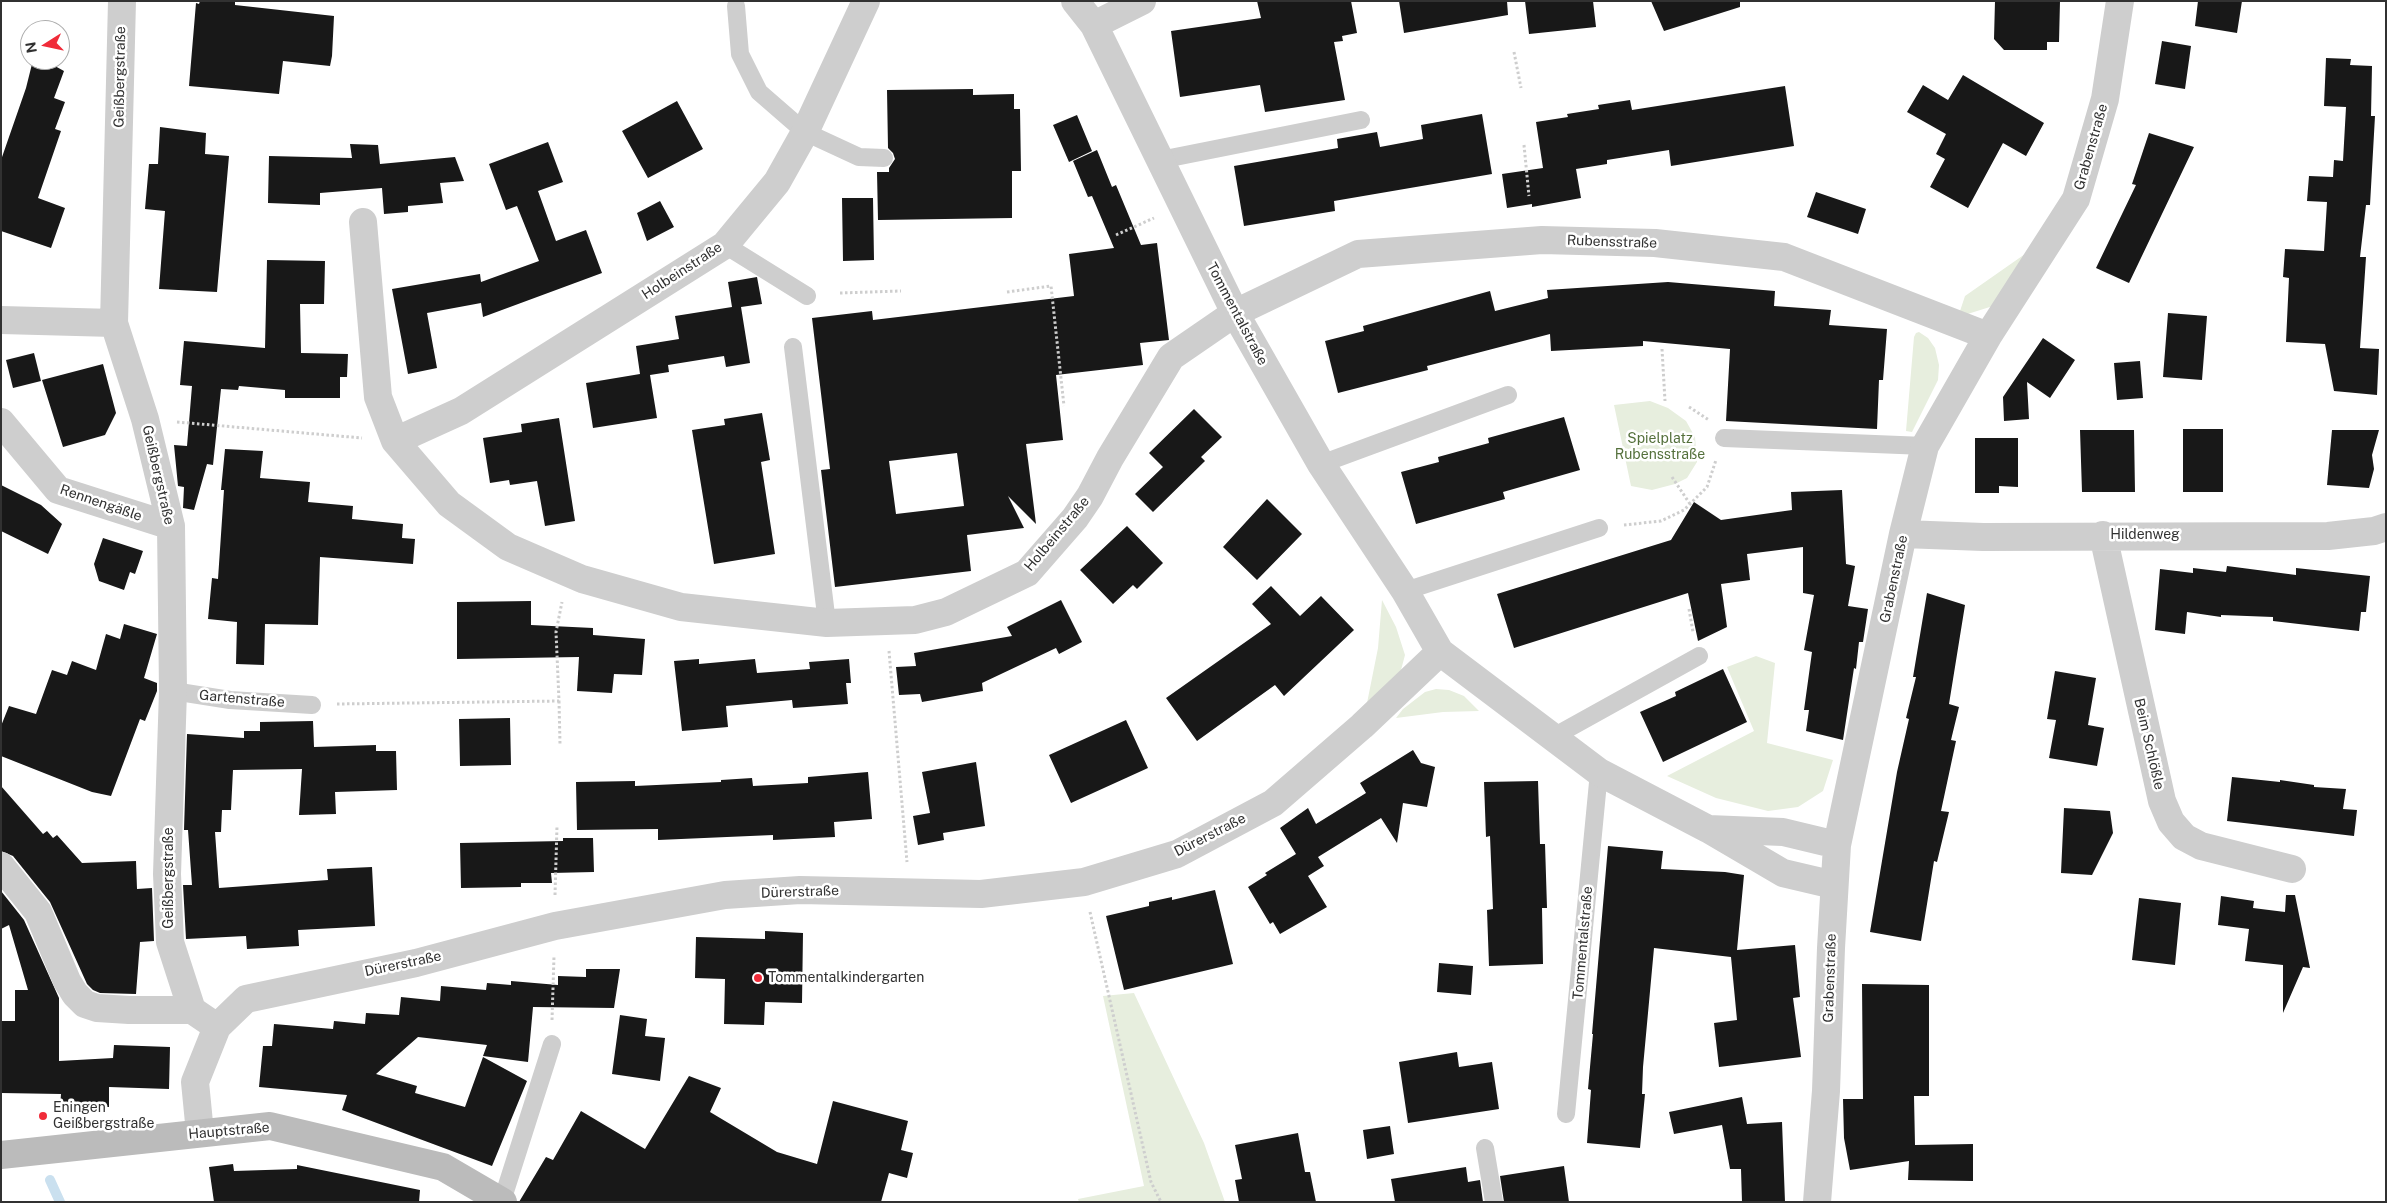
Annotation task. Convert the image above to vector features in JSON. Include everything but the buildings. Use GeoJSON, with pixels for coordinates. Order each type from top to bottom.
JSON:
{"type":"FeatureCollection","features":[{"type":"Feature","properties":{"kind":"main road","name":"Hauptstraße"},"geometry":{"type":"LineString","coordinates":[[1,1155],[270,1126],[443,1167],[503,1202]]}},
{"type":"Feature","properties":{"kind":"street","name":"Geißbergstraße"},"geometry":{"type":"LineString","coordinates":[[122,1],[114,323],[145,419],[171,526],[173,691],[167,874],[170,942],[192,1010]]}},
{"type":"Feature","properties":{"kind":"street","name":"Holbeinstraße"},"geometry":{"type":"LineString","coordinates":[[395,441],[461,411],[725,245],[778,182],[805,132],[866,1]]}},
{"type":"Feature","properties":{"kind":"street","name":"Tommentalstraße"},"geometry":{"type":"LineString","coordinates":[[1075,1],[1094,26],[1235,313],[1321,464],[1405,591],[1440,652],[1599,772],[1708,829],[1782,873],[1834,885]]}},
{"type":"Feature","properties":{"kind":"street"},"geometry":{"type":"LineString","coordinates":[[1094,26],[1142,1]]}},
{"type":"Feature","properties":{"kind":"street","name":"Grabenstraße"},"geometry":{"type":"LineString","coordinates":[[1816,1202],[1826,1091],[1837,845],[1903,534],[1925,446],[1988,336],[2076,199],[2105,99],[2120,1]]}},
{"type":"Feature","properties":{"kind":"street","name":"Holbeinstraße"},"geometry":{"type":"LineString","coordinates":[[363,222],[378,397],[395,441],[449,504],[508,547],[582,579],[681,607],[827,623],[915,620],[946,612],[1026,573],[1075,518],[1090,496],[1110,458],[1171,357],[1235,313]]}},
{"type":"Feature","properties":{"kind":"street","name":"Rubensstraße"},"geometry":{"type":"LineString","coordinates":[[1235,313],[1358,254],[1542,240],[1655,243],[1784,257],[1988,336]]}},
{"type":"Feature","properties":{"kind":"street"},"geometry":{"type":"LineString","coordinates":[[1,320],[114,323]]}},
{"type":"Feature","properties":{"kind":"street","name":"Rennengäßle"},"geometry":{"type":"LineString","coordinates":[[1,422],[58,490],[171,526]]}},
{"type":"Feature","properties":{"kind":"street","name":"Hildenweg"},"geometry":{"type":"LineString","coordinates":[[1903,534],[1984,537],[2103,535],[2328,536],[2374,531],[2386,526]]}},
{"type":"Feature","properties":{"kind":"street","name":"Beim Schlößle"},"geometry":{"type":"LineString","coordinates":[[2103,535],[2162,801],[2171,822],[2184,837],[2201,846],[2292,870]]}},
{"type":"Feature","properties":{"kind":"street","name":"Dürerstraße"},"geometry":{"type":"LineString","coordinates":[[200,1133],[195,1082],[217,1027],[246,999],[416,963],[555,926],[725,895],[800,890],[981,894],[1084,882],[1177,854],[1273,803],[1362,726],[1440,652]]}},
{"type":"Feature","properties":{"kind":"street","name":"Tommentalstraße"},"geometry":{"type":"LineString","coordinates":[[1708,829],[1783,832],[1837,845]]}},
{"type":"Feature","properties":{"kind":"street"},"geometry":{"type":"LineString","coordinates":[[1,866],[38,912],[67,981],[75,994],[85,1004],[97,1008],[129,1010],[192,1010],[217,1027]]}},
{"type":"Feature","properties":{"kind":"lane"},"geometry":{"type":"LineString","coordinates":[[736,6],[740,54],[759,92],[805,132],[859,157],[884,158]]}},
{"type":"Feature","properties":{"kind":"lane"},"geometry":{"type":"LineString","coordinates":[[1160,160],[1361,120]]}},
{"type":"Feature","properties":{"kind":"lane"},"geometry":{"type":"LineString","coordinates":[[725,245],[807,296]]}},
{"type":"Feature","properties":{"kind":"lane"},"geometry":{"type":"LineString","coordinates":[[792,347],[827,623]]}},
{"type":"Feature","properties":{"kind":"lane"},"geometry":{"type":"LineString","coordinates":[[1321,464],[1508,395]]}},
{"type":"Feature","properties":{"kind":"lane"},"geometry":{"type":"LineString","coordinates":[[1724,438],[1925,446]]}},
{"type":"Feature","properties":{"kind":"lane"},"geometry":{"type":"LineString","coordinates":[[1405,591],[1598,528]]}},
{"type":"Feature","properties":{"kind":"lane"},"geometry":{"type":"LineString","coordinates":[[1553,737],[1699,656]]}},
{"type":"Feature","properties":{"kind":"lane","name":"Gartenstraße"},"geometry":{"type":"LineString","coordinates":[[173,691],[230,700],[312,705]]}},
{"type":"Feature","properties":{"kind":"lane","name":"Tommentalstraße"},"geometry":{"type":"LineString","coordinates":[[1566,1114],[1599,772]]}},
{"type":"Feature","properties":{"kind":"lane"},"geometry":{"type":"LineString","coordinates":[[503,1202],[552,1044]]}},
{"type":"Feature","properties":{"kind":"lane"},"geometry":{"type":"LineString","coordinates":[[1485,1148],[1494,1202]]}},
{"type":"Feature","properties":{"kind":"path"},"geometry":{"type":"LineString","coordinates":[[1514,52],[1521,88]]}},
{"type":"Feature","properties":{"kind":"path"},"geometry":{"type":"LineString","coordinates":[[1524,145],[1529,196]]}},
{"type":"Feature","properties":{"kind":"path"},"geometry":{"type":"LineString","coordinates":[[1116,235],[1182,206]]}},
{"type":"Feature","properties":{"kind":"path"},"geometry":{"type":"LineString","coordinates":[[1007,292],[1051,286],[1064,406]]}},
{"type":"Feature","properties":{"kind":"path"},"geometry":{"type":"LineString","coordinates":[[840,293],[902,291]]}},
{"type":"Feature","properties":{"kind":"path"},"geometry":{"type":"LineString","coordinates":[[1662,349],[1665,402]]}},
{"type":"Feature","properties":{"kind":"path"},"geometry":{"type":"LineString","coordinates":[[1598,528],[1661,521],[1684,510],[1708,486],[1724,438],[1706,417],[1689,407]]}},
{"type":"Feature","properties":{"kind":"path"},"geometry":{"type":"LineString","coordinates":[[145,419],[395,441]]}},
{"type":"Feature","properties":{"kind":"path"},"geometry":{"type":"LineString","coordinates":[[1672,477],[1690,504]]}},
{"type":"Feature","properties":{"kind":"path"},"geometry":{"type":"LineString","coordinates":[[1689,610],[1693,632]]}},
{"type":"Feature","properties":{"kind":"path"},"geometry":{"type":"LineString","coordinates":[[886,622],[909,892]]}},
{"type":"Feature","properties":{"kind":"path"},"geometry":{"type":"LineString","coordinates":[[556,632],[560,744]]}},
{"type":"Feature","properties":{"kind":"path"},"geometry":{"type":"LineString","coordinates":[[312,705],[559,701]]}},
{"type":"Feature","properties":{"kind":"path"},"geometry":{"type":"LineString","coordinates":[[552,1044],[557,826]]}},
{"type":"Feature","properties":{"kind":"path"},"geometry":{"type":"LineString","coordinates":[[1094,931],[1151,1182],[1162,1202]]}},
{"type":"Feature","properties":{"kind":"green space"},"geometry":{"type":"Polygon","coordinates":[[[2035,247],[1993,306],[1958,317],[1965,296],[2035,247]]]}},
{"type":"Feature","properties":{"kind":"green space"},"geometry":{"type":"Polygon","coordinates":[[[1919,332],[1928,338],[1935,348],[1939,365],[1938,380],[1912,432],[1906,431],[1914,337],[1919,332]]]}},
{"type":"Feature","properties":{"kind":"green space","name":"Spielplatz Rubensstraße"},"geometry":{"type":"Polygon","coordinates":[[[1650,401],[1668,408],[1686,421],[1695,437],[1697,462],[1687,478],[1675,484],[1652,490],[1631,486],[1614,405],[1650,401]]]}},
{"type":"Feature","properties":{"kind":"green space"},"geometry":{"type":"Polygon","coordinates":[[[1382,600],[1396,627],[1405,655],[1401,670],[1387,687],[1367,703],[1378,648],[1382,600]]]}},
{"type":"Feature","properties":{"kind":"green space"},"geometry":{"type":"Polygon","coordinates":[[[1756,656],[1775,663],[1767,743],[1833,760],[1823,791],[1798,807],[1768,811],[1716,798],[1667,776],[1754,731],[1727,667],[1756,656]]]}},
{"type":"Feature","properties":{"kind":"green space"},"geometry":{"type":"Polygon","coordinates":[[[1436,689],[1449,690],[1464,696],[1479,711],[1443,712],[1396,718],[1403,709],[1425,692],[1436,689]]]}},
{"type":"Feature","properties":{"kind":"green space"},"geometry":{"type":"Polygon","coordinates":[[[1134,993],[1204,1143],[1225,1202],[1079,1202],[1078,1199],[1144,1186],[1103,996],[1134,993]]]}},
{"type":"Feature","properties":{"kind":"waterway"},"geometry":{"type":"LineString","coordinates":[[50,1180],[60,1202]]}},
{"type":"Feature","properties":{"kind":"place","name":"Tommentalkindergarten"},"geometry":{"type":"Point","coordinates":[758,978]}},
{"type":"Feature","properties":{"kind":"place","name":"Eningen Geißbergstraße"},"geometry":{"type":"Point","coordinates":[43,1116]}}]}
